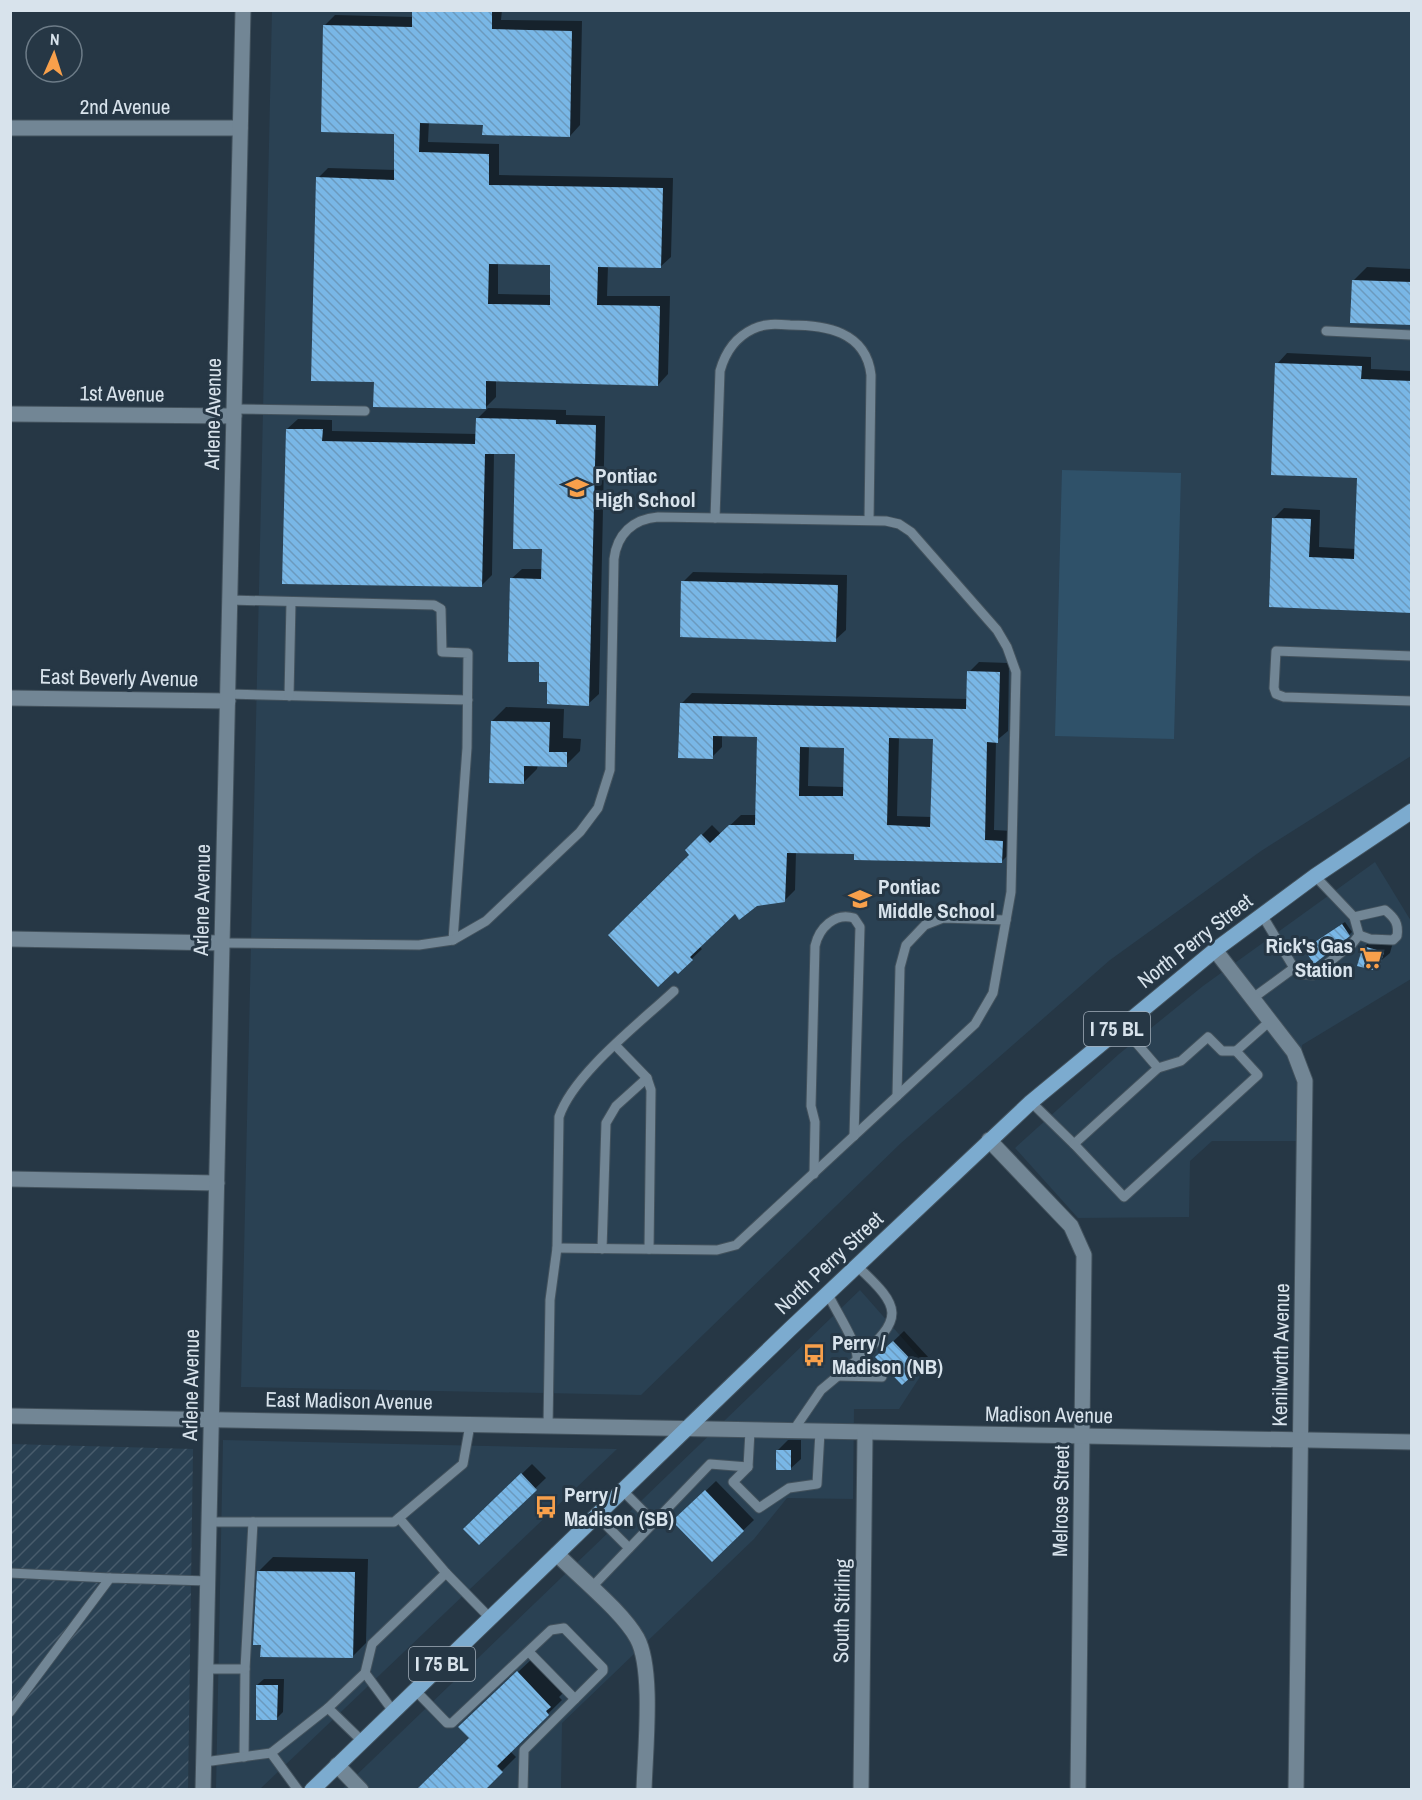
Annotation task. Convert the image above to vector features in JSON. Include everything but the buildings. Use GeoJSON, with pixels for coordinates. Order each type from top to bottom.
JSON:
{"type":"FeatureCollection","features":[{"type":"Feature","properties":{"kind":"main road","name":"North Perry Street"},"geometry":{"type":"LineString","coordinates":[[312,1790],[856,1266],[1031,1102],[1215,950],[1315,876],[1412,811]]}},
{"type":"Feature","properties":{"kind":"street","name":"Arlene Avenue"},"geometry":{"type":"LineString","coordinates":[[203,1790],[243,10]]}},
{"type":"Feature","properties":{"kind":"street","name":"2nd Avenue"},"geometry":{"type":"LineString","coordinates":[[10,128],[240,128]]}},
{"type":"Feature","properties":{"kind":"street","name":"1st Avenue"},"geometry":{"type":"LineString","coordinates":[[10,414],[234,413]]}},
{"type":"Feature","properties":{"kind":"street","name":"East Beverly Avenue"},"geometry":{"type":"LineString","coordinates":[[10,698],[228,698]]}},
{"type":"Feature","properties":{"kind":"street"},"geometry":{"type":"LineString","coordinates":[[10,939],[222,943]]}},
{"type":"Feature","properties":{"kind":"street","name":"Kenilworth Avenue"},"geometry":{"type":"LineString","coordinates":[[1215,950],[1296,1056],[1305,1081],[1296,1790]]}},
{"type":"Feature","properties":{"kind":"street","name":"Melrose Street"},"geometry":{"type":"LineString","coordinates":[[989,1140],[1071,1226],[1082,1248],[1085,1269],[1078,1790]]}},
{"type":"Feature","properties":{"kind":"street"},"geometry":{"type":"LineString","coordinates":[[10,1179],[217,1183]]}},
{"type":"Feature","properties":{"kind":"street","name":"East Madison Avenue"},"geometry":{"type":"LineString","coordinates":[[10,1416],[686,1430]]}},
{"type":"Feature","properties":{"kind":"street","name":"Madison Avenue"},"geometry":{"type":"LineString","coordinates":[[686,1430],[1412,1442]]}},
{"type":"Feature","properties":{"kind":"street","name":"South Stirling"},"geometry":{"type":"LineString","coordinates":[[861,1790],[865,1433]]}},
{"type":"Feature","properties":{"kind":"street"},"geometry":{"type":"LineString","coordinates":[[557,1554],[628,1625],[643,1654],[646,1671],[644,1790]]}},
{"type":"Feature","properties":{"kind":"street"},"geometry":{"type":"LineString","coordinates":[[337,1765],[360,1790]]}},
{"type":"Feature","properties":{"kind":"lane"},"geometry":{"type":"LineString","coordinates":[[715,518],[720,371],[727,353],[740,338],[753,329],[767,324],[829,328],[852,340],[869,361],[872,375],[868,520]]}},
{"type":"Feature","properties":{"kind":"lane"},"geometry":{"type":"LineString","coordinates":[[1326,331],[1412,335]]}},
{"type":"Feature","properties":{"kind":"lane"},"geometry":{"type":"LineString","coordinates":[[234,413],[365,411]]}},
{"type":"Feature","properties":{"kind":"lane"},"geometry":{"type":"LineString","coordinates":[[222,943],[419,945],[453,940],[486,921],[580,832],[602,800],[610,770],[614,559],[621,537],[632,525],[649,518],[868,520],[893,522],[910,532],[997,630],[1012,659],[1017,682],[1011,892],[993,993],[982,1015],[736,1245],[717,1250],[557,1248]]}},
{"type":"Feature","properties":{"kind":"lane"},"geometry":{"type":"LineString","coordinates":[[230,600],[439,606],[442,614],[442,652],[468,652],[467,748],[453,940]]}},
{"type":"Feature","properties":{"kind":"lane"},"geometry":{"type":"LineString","coordinates":[[289,696],[291,602]]}},
{"type":"Feature","properties":{"kind":"lane"},"geometry":{"type":"LineString","coordinates":[[1412,656],[1276,651],[1274,688],[1276,694],[1284,697],[1412,701]]}},
{"type":"Feature","properties":{"kind":"lane"},"geometry":{"type":"LineString","coordinates":[[228,698],[289,696],[468,700]]}},
{"type":"Feature","properties":{"kind":"lane"},"geometry":{"type":"LineString","coordinates":[[1315,876],[1354,917],[1359,935]]}},
{"type":"Feature","properties":{"kind":"lane"},"geometry":{"type":"LineString","coordinates":[[1354,917],[1385,910],[1396,921],[1398,929],[1397,936],[1393,940],[1383,941],[1359,935]]}},
{"type":"Feature","properties":{"kind":"lane"},"geometry":{"type":"LineString","coordinates":[[1262,915],[1299,974],[1313,975],[1352,944],[1359,935]]}},
{"type":"Feature","properties":{"kind":"lane"},"geometry":{"type":"LineString","coordinates":[[814,1174],[815,1122],[811,1106],[815,946],[824,927],[845,916],[854,918],[860,927],[854,1136]]}},
{"type":"Feature","properties":{"kind":"lane"},"geometry":{"type":"LineString","coordinates":[[897,1096],[900,967],[906,945],[925,925],[943,918],[1006,920]]}},
{"type":"Feature","properties":{"kind":"lane"},"geometry":{"type":"LineString","coordinates":[[1253,998],[1294,968]]}},
{"type":"Feature","properties":{"kind":"lane"},"geometry":{"type":"LineString","coordinates":[[548,1427],[551,1290],[557,1248],[559,1118],[563,1105],[578,1082],[674,991]]}},
{"type":"Feature","properties":{"kind":"lane"},"geometry":{"type":"LineString","coordinates":[[1074,1144],[1158,1068],[1181,1061],[1208,1037],[1222,1051],[1236,1051],[1270,1021]]}},
{"type":"Feature","properties":{"kind":"lane"},"geometry":{"type":"LineString","coordinates":[[1122,1025],[1158,1068]]}},
{"type":"Feature","properties":{"kind":"lane"},"geometry":{"type":"LineString","coordinates":[[616,1046],[647,1078],[651,1090],[649,1249]]}},
{"type":"Feature","properties":{"kind":"lane"},"geometry":{"type":"LineString","coordinates":[[1031,1102],[1124,1197],[1258,1075],[1236,1051]]}},
{"type":"Feature","properties":{"kind":"lane"},"geometry":{"type":"LineString","coordinates":[[602,1249],[606,1123],[616,1106],[647,1078]]}},
{"type":"Feature","properties":{"kind":"lane"},"geometry":{"type":"LineString","coordinates":[[793,1432],[821,1390],[857,1360],[886,1330],[891,1318],[892,1306],[883,1290],[856,1266]]}},
{"type":"Feature","properties":{"kind":"lane"},"geometry":{"type":"LineString","coordinates":[[828,1294],[844,1329],[855,1342],[857,1360]]}},
{"type":"Feature","properties":{"kind":"lane"},"geometry":{"type":"LineString","coordinates":[[838,1376],[882,1377]]}},
{"type":"Feature","properties":{"kind":"lane"},"geometry":{"type":"LineString","coordinates":[[209,1522],[394,1522],[463,1464],[470,1425]]}},
{"type":"Feature","properties":{"kind":"lane"},"geometry":{"type":"LineString","coordinates":[[750,1431],[748,1467],[733,1482],[759,1508],[789,1488],[817,1484],[820,1432]]}},
{"type":"Feature","properties":{"kind":"lane"},"geometry":{"type":"LineString","coordinates":[[591,1588],[710,1464],[748,1467]]}},
{"type":"Feature","properties":{"kind":"lane"},"geometry":{"type":"LineString","coordinates":[[623,1491],[654,1522]]}},
{"type":"Feature","properties":{"kind":"lane"},"geometry":{"type":"LineString","coordinates":[[597,1516],[629,1548]]}},
{"type":"Feature","properties":{"kind":"lane"},"geometry":{"type":"LineString","coordinates":[[399,1518],[446,1573],[490,1618]]}},
{"type":"Feature","properties":{"kind":"lane"},"geometry":{"type":"LineString","coordinates":[[244,1757],[245,1669],[253,1522]]}},
{"type":"Feature","properties":{"kind":"lane"},"geometry":{"type":"LineString","coordinates":[[10,1573],[208,1581]]}},
{"type":"Feature","properties":{"kind":"lane"},"geometry":{"type":"LineString","coordinates":[[204,1762],[271,1753],[328,1708],[365,1673],[372,1644],[446,1573]]}},
{"type":"Feature","properties":{"kind":"lane"},"geometry":{"type":"LineString","coordinates":[[10,1712],[110,1578]]}},
{"type":"Feature","properties":{"kind":"lane"},"geometry":{"type":"LineString","coordinates":[[415,1690],[447,1723],[452,1724],[551,1630],[564,1628],[603,1668],[603,1671],[524,1750],[524,1790]]}},
{"type":"Feature","properties":{"kind":"lane"},"geometry":{"type":"LineString","coordinates":[[529,1652],[574,1699]]}},
{"type":"Feature","properties":{"kind":"lane"},"geometry":{"type":"LineString","coordinates":[[206,1669],[245,1669]]}},
{"type":"Feature","properties":{"kind":"lane"},"geometry":{"type":"LineString","coordinates":[[365,1673],[393,1712]]}},
{"type":"Feature","properties":{"kind":"lane"},"geometry":{"type":"LineString","coordinates":[[328,1708],[362,1741]]}},
{"type":"Feature","properties":{"kind":"lane"},"geometry":{"type":"LineString","coordinates":[[271,1753],[298,1790]]}},
{"type":"Feature","properties":{"kind":"shaded area"},"geometry":{"type":"Polygon","coordinates":[[[272,11],[1411,11],[1411,756],[1261,851],[1110,960],[901,1143],[641,1395],[241,1387],[272,11]]]}},
{"type":"Feature","properties":{"kind":"shaded area"},"geometry":{"type":"Polygon","coordinates":[[[1062,470],[1181,473],[1174,739],[1055,736],[1062,470]]]}},
{"type":"Feature","properties":{"kind":"shaded area"},"geometry":{"type":"Polygon","coordinates":[[[1375,862],[1411,921],[1411,979],[1302,1045],[1299,1141],[1212,1141],[1190,1161],[1189,1217],[1078,1218],[1015,1148],[1119,1054],[1203,986],[1375,862]]]}},
{"type":"Feature","properties":{"kind":"shaded area"},"geometry":{"type":"Polygon","coordinates":[[[860,1290],[927,1366],[899,1409],[854,1409],[853,1499],[787,1498],[754,1539],[562,1723],[561,1789],[341,1790],[860,1290]]]}},
{"type":"Feature","properties":{"kind":"shaded area"},"geometry":{"type":"Polygon","coordinates":[[[223,1440],[617,1449],[260,1789],[216,1790],[223,1440]]]}},
{"type":"Feature","properties":{"kind":"shaded area"},"geometry":{"type":"Polygon","coordinates":[[[11,1444],[193,1449],[188,1789],[11,1790],[11,1444]]]}},
{"type":"Feature","properties":{"kind":"place","name":"Pontiac High School"},"geometry":{"type":"Point","coordinates":[577,488]}},
{"type":"Feature","properties":{"kind":"place","name":"Pontiac Middle School"},"geometry":{"type":"Point","coordinates":[860,899]}},
{"type":"Feature","properties":{"kind":"place","name":"Rick's Gas Station"},"geometry":{"type":"Point","coordinates":[1371,958]}},
{"type":"Feature","properties":{"kind":"place","name":"Perry / Madison (NB)"},"geometry":{"type":"Point","coordinates":[814,1355]}},
{"type":"Feature","properties":{"kind":"place","name":"Perry / Madison (SB)"},"geometry":{"type":"Point","coordinates":[546,1507]}}]}
